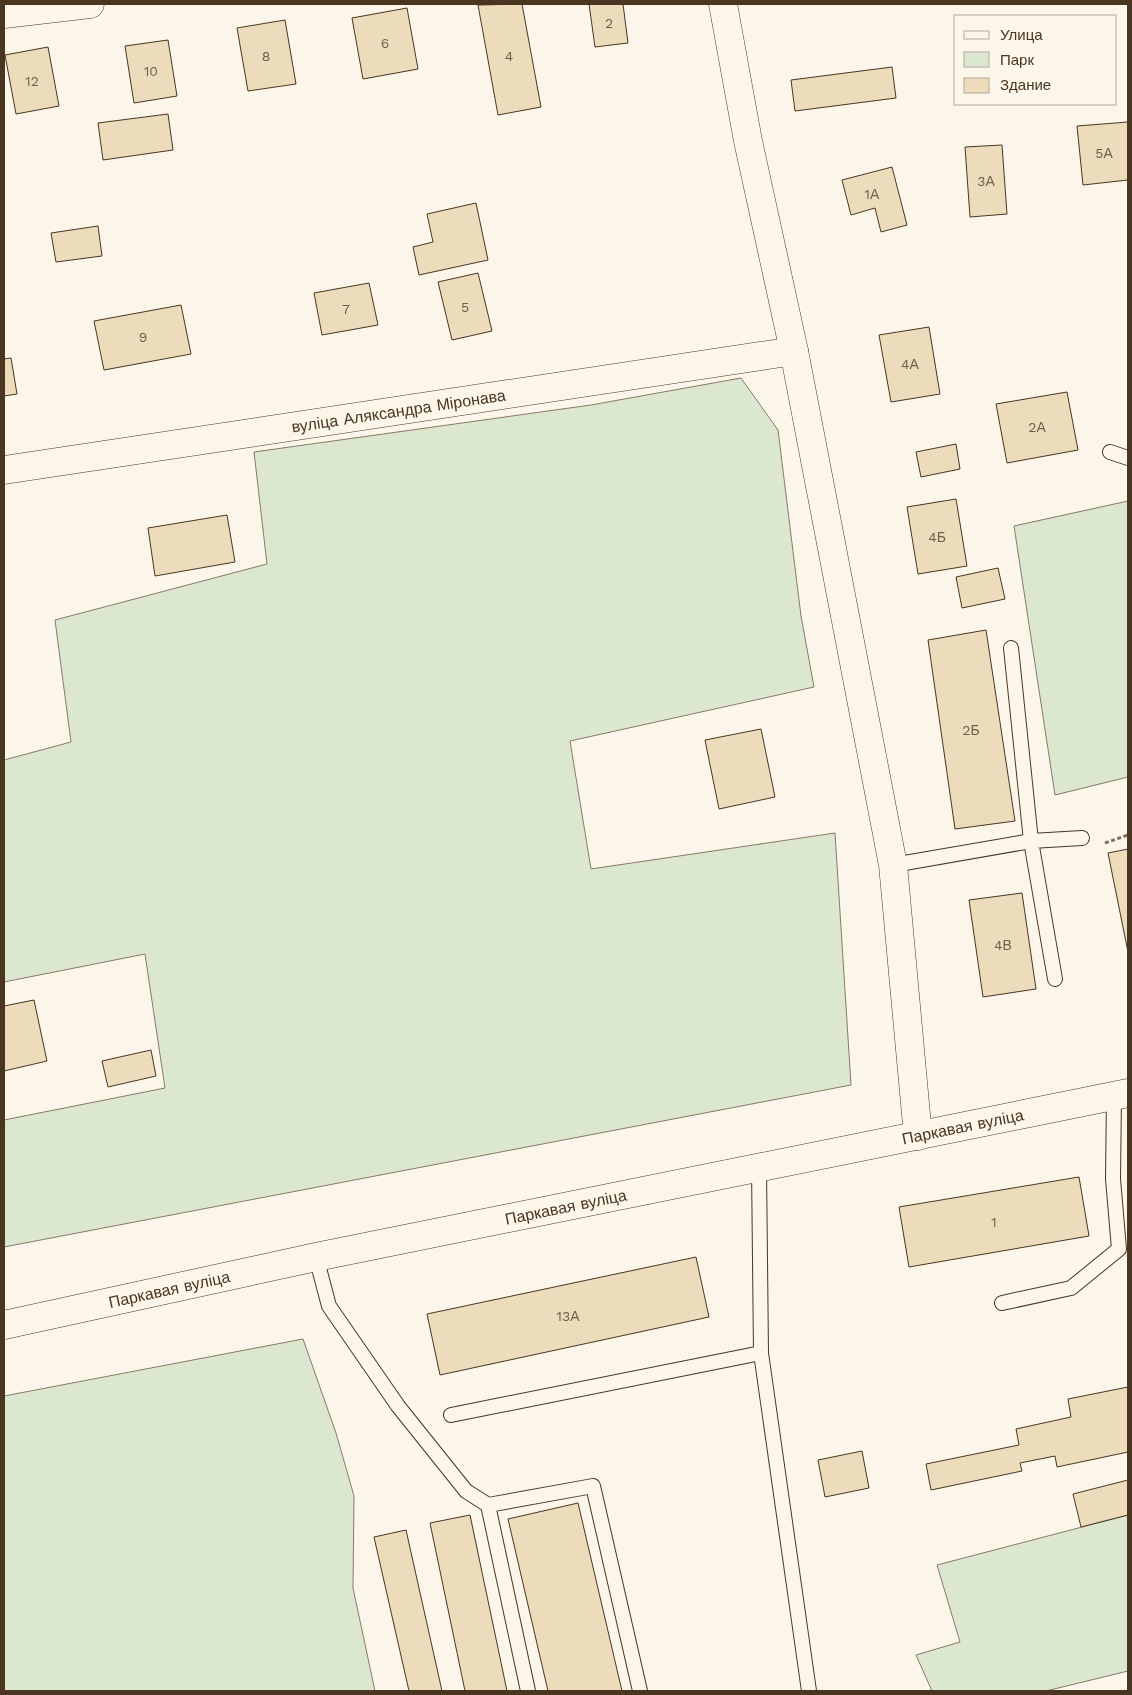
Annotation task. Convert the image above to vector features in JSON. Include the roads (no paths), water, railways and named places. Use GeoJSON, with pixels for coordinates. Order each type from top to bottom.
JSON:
{"type":"FeatureCollection","features":[{"type":"Feature","properties":{"kind":"street"},"geometry":{"type":"LineString","coordinates":[[4,14],[90,4]]}},
{"type":"Feature","properties":{"kind":"street"},"geometry":{"type":"LineString","coordinates":[[723,4],[748,141],[794,351],[893,865],[918,1136]]}},
{"type":"Feature","properties":{"kind":"street","name":"вуліца Аляксандра Міронава"},"geometry":{"type":"LineString","coordinates":[[4,470],[794,351]]}},
{"type":"Feature","properties":{"kind":"street","name":"Паркавая вуліца"},"geometry":{"type":"LineString","coordinates":[[4,1325],[316,1257],[1121,1094]]}},
{"type":"Feature","properties":{"kind":"lane"},"geometry":{"type":"LineString","coordinates":[[1110,452],[1128,458]]}},
{"type":"Feature","properties":{"kind":"lane"},"geometry":{"type":"LineString","coordinates":[[1011,648],[1031,841],[1055,979]]}},
{"type":"Feature","properties":{"kind":"lane"},"geometry":{"type":"LineString","coordinates":[[893,865],[1031,841],[1082,838]]}},
{"type":"Feature","properties":{"kind":"lane"},"geometry":{"type":"LineString","coordinates":[[1002,1303],[1071,1288],[1119,1249],[1113,1179],[1121,1094]]}},
{"type":"Feature","properties":{"kind":"lane"},"geometry":{"type":"LineString","coordinates":[[759,1167],[761,1353],[809,1691]]}},
{"type":"Feature","properties":{"kind":"lane"},"geometry":{"type":"LineString","coordinates":[[316,1257],[329,1306],[398,1406],[466,1491],[488,1505],[593,1486],[640,1691]]}},
{"type":"Feature","properties":{"kind":"lane"},"geometry":{"type":"LineString","coordinates":[[451,1415],[761,1353]]}},
{"type":"Feature","properties":{"kind":"lane"},"geometry":{"type":"LineString","coordinates":[[488,1505],[528,1691]]}}]}
